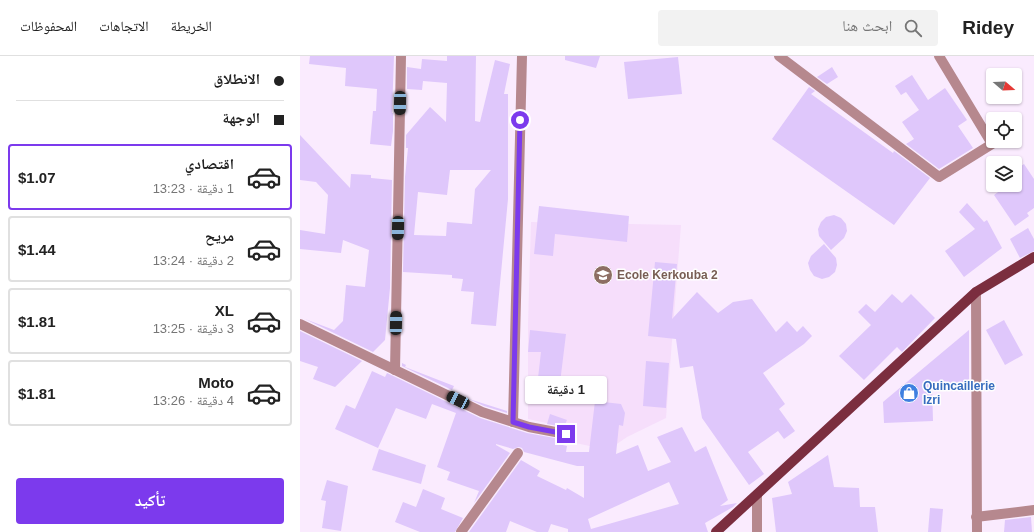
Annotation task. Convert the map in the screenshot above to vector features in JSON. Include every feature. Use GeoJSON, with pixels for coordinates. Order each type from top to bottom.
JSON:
{"type":"FeatureCollection","features":[{"type":"Feature","properties":{"kind":"main road"},"geometry":{"type":"LineString","coordinates":[[716,532],[976,292],[1034,256]]}},
{"type":"Feature","properties":{"kind":"street"},"geometry":{"type":"LineString","coordinates":[[395,370],[401,56]]}},
{"type":"Feature","properties":{"kind":"street"},"geometry":{"type":"LineString","coordinates":[[513,422],[522,56]]}},
{"type":"Feature","properties":{"kind":"street"},"geometry":{"type":"LineString","coordinates":[[779,56],[939,178],[992,144],[939,56]]}},
{"type":"Feature","properties":{"kind":"street"},"geometry":{"type":"LineString","coordinates":[[976,292],[977,532]]}},
{"type":"Feature","properties":{"kind":"street"},"geometry":{"type":"LineString","coordinates":[[300,324],[482,412],[529,427],[566,434]]}},
{"type":"Feature","properties":{"kind":"street"},"geometry":{"type":"LineString","coordinates":[[461,532],[518,453]]}},
{"type":"Feature","properties":{"kind":"street"},"geometry":{"type":"LineString","coordinates":[[757,495],[757,532]]}},
{"type":"Feature","properties":{"kind":"street"},"geometry":{"type":"LineString","coordinates":[[976,517],[1034,510]]}},
{"type":"Feature","properties":{"kind":"shaded area"},"geometry":{"type":"Polygon","coordinates":[[[531,222],[681,225],[666,418],[627,437],[608,450],[571,442],[574,429],[528,419],[528,325],[531,222]]]}},
{"type":"Feature","properties":{"kind":"building"},"geometry":{"type":"Polygon","coordinates":[[[310,56],[394,56],[392,113],[393,131],[391,146],[370,144],[373,111],[376,111],[377,89],[345,86],[346,68],[309,64],[310,56]]]}},
{"type":"Feature","properties":{"kind":"building"},"geometry":{"type":"Polygon","coordinates":[[[447,56],[476,56],[475,121],[480,122],[495,60],[510,64],[504,94],[508,94],[508,199],[496,326],[471,324],[474,292],[461,291],[463,279],[452,278],[452,275],[403,272],[405,177],[408,148],[406,148],[406,135],[430,107],[446,122],[447,83],[423,81],[422,90],[407,89],[407,67],[421,69],[422,59],[447,61],[447,56]],[[450,170],[447,195],[418,192],[414,235],[446,236],[447,222],[472,224],[475,189],[491,170],[450,170]]]}},
{"type":"Feature","properties":{"kind":"building"},"geometry":{"type":"Polygon","coordinates":[[[565,56],[600,56],[596,68],[565,60],[565,56]]]}},
{"type":"Feature","properties":{"kind":"building"},"geometry":{"type":"Polygon","coordinates":[[[678,57],[682,94],[628,99],[624,62],[678,57]]]}},
{"type":"Feature","properties":{"kind":"building"},"geometry":{"type":"Polygon","coordinates":[[[832,67],[838,77],[827,84],[817,77],[832,67]]]}},
{"type":"Feature","properties":{"kind":"building"},"geometry":{"type":"Polygon","coordinates":[[[912,75],[928,100],[945,88],[967,120],[958,126],[973,148],[939,169],[906,144],[914,139],[902,122],[919,110],[906,92],[901,95],[895,86],[912,75]]]}},
{"type":"Feature","properties":{"kind":"building"},"geometry":{"type":"Polygon","coordinates":[[[809,87],[815,91],[811,94],[893,153],[894,151],[930,178],[894,225],[772,139],[809,87]]]}},
{"type":"Feature","properties":{"kind":"building"},"geometry":{"type":"Polygon","coordinates":[[[300,135],[350,188],[351,174],[371,175],[371,178],[392,180],[390,288],[385,340],[373,352],[305,319],[334,330],[343,321],[346,285],[365,287],[369,250],[343,240],[341,253],[300,249],[300,230],[325,234],[328,195],[316,182],[300,180],[300,135]]]}},
{"type":"Feature","properties":{"kind":"building"},"geometry":{"type":"Polygon","coordinates":[[[1024,164],[1034,179],[1034,208],[1027,213],[1029,216],[1015,226],[994,195],[998,192],[1022,192],[1022,165],[1024,164]]]}},
{"type":"Feature","properties":{"kind":"building"},"geometry":{"type":"Polygon","coordinates":[[[967,203],[984,222],[987,220],[1002,248],[964,277],[945,251],[975,229],[959,212],[967,203]]]}},
{"type":"Feature","properties":{"kind":"building"},"geometry":{"type":"Polygon","coordinates":[[[539,206],[629,216],[627,242],[555,234],[553,256],[534,254],[539,206]]]}},
{"type":"Feature","properties":{"kind":"building"},"geometry":{"type":"Polygon","coordinates":[[[834,215],[841,218],[846,224],[847,231],[844,238],[831,250],[819,236],[818,229],[821,222],[826,217],[834,215]]]}},
{"type":"Feature","properties":{"kind":"building"},"geometry":{"type":"Polygon","coordinates":[[[1028,228],[1034,239],[1034,251],[1020,258],[1010,239],[1028,228]]]}},
{"type":"Feature","properties":{"kind":"building"},"geometry":{"type":"Polygon","coordinates":[[[824,244],[836,258],[837,265],[835,272],[829,277],[822,279],[814,276],[808,263],[811,256],[824,244]]]}},
{"type":"Feature","properties":{"kind":"building"},"geometry":{"type":"Polygon","coordinates":[[[655,262],[677,264],[672,319],[697,292],[718,313],[733,302],[752,299],[776,332],[787,321],[797,332],[803,326],[812,336],[804,344],[763,373],[785,404],[779,409],[795,431],[784,439],[778,431],[748,452],[764,474],[749,485],[702,418],[693,366],[680,368],[676,339],[648,336],[655,262]]]}},
{"type":"Feature","properties":{"kind":"building"},"geometry":{"type":"Polygon","coordinates":[[[892,294],[902,303],[911,294],[935,318],[902,352],[897,347],[864,380],[839,356],[871,325],[858,312],[866,304],[875,312],[892,294]]]}},
{"type":"Feature","properties":{"kind":"building"},"geometry":{"type":"Polygon","coordinates":[[[1004,320],[1023,355],[1005,365],[986,330],[1004,320]]]}},
{"type":"Feature","properties":{"kind":"building"},"geometry":{"type":"Polygon","coordinates":[[[530,330],[566,334],[558,399],[541,397],[543,378],[538,378],[541,352],[528,352],[530,330]]]}},
{"type":"Feature","properties":{"kind":"building"},"geometry":{"type":"Polygon","coordinates":[[[969,330],[969,383],[932,385],[933,421],[884,423],[883,402],[969,330]]]}},
{"type":"Feature","properties":{"kind":"building"},"geometry":{"type":"Polygon","coordinates":[[[300,331],[362,361],[335,387],[313,379],[318,367],[300,361],[300,331]]]}},
{"type":"Feature","properties":{"kind":"building"},"geometry":{"type":"Polygon","coordinates":[[[646,361],[669,363],[666,408],[643,406],[646,361]]]}},
{"type":"Feature","properties":{"kind":"building"},"geometry":{"type":"Polygon","coordinates":[[[402,363],[406,365],[405,367],[454,386],[452,390],[402,366],[402,363]]]}},
{"type":"Feature","properties":{"kind":"building"},"geometry":{"type":"Polygon","coordinates":[[[372,371],[385,377],[387,373],[480,418],[527,433],[560,439],[558,444],[567,446],[566,452],[589,452],[595,401],[621,404],[625,413],[623,426],[619,425],[616,454],[638,445],[648,471],[671,462],[657,437],[682,427],[695,452],[706,446],[728,500],[720,506],[737,503],[733,507],[705,523],[708,532],[568,532],[568,529],[551,524],[548,532],[537,532],[510,521],[506,532],[469,532],[521,460],[540,471],[537,476],[566,490],[567,488],[584,498],[584,466],[577,466],[524,452],[522,448],[519,447],[513,449],[496,444],[510,453],[474,503],[479,491],[447,480],[450,472],[437,467],[456,413],[432,404],[426,419],[396,408],[378,448],[335,429],[346,405],[355,409],[372,371]],[[669,482],[588,519],[591,529],[679,504],[669,482]]]}},
{"type":"Feature","properties":{"kind":"building"},"geometry":{"type":"Polygon","coordinates":[[[469,399],[507,411],[507,413],[484,406],[469,399]]]}},
{"type":"Feature","properties":{"kind":"building"},"geometry":{"type":"Polygon","coordinates":[[[550,414],[567,420],[564,427],[547,424],[550,414]]]}},
{"type":"Feature","properties":{"kind":"building"},"geometry":{"type":"Polygon","coordinates":[[[379,449],[426,465],[421,484],[372,470],[379,449]]]}},
{"type":"Feature","properties":{"kind":"building"},"geometry":{"type":"Polygon","coordinates":[[[828,455],[834,487],[859,488],[860,507],[875,507],[878,532],[776,532],[772,498],[792,494],[788,482],[828,455]]]}},
{"type":"Feature","properties":{"kind":"building"},"geometry":{"type":"Polygon","coordinates":[[[327,480],[348,486],[341,531],[322,528],[326,501],[321,500],[327,480]]]}},
{"type":"Feature","properties":{"kind":"building"},"geometry":{"type":"Polygon","coordinates":[[[423,489],[445,498],[441,509],[463,518],[455,532],[420,532],[395,522],[403,502],[416,507],[423,489]]]}},
{"type":"Feature","properties":{"kind":"building"},"geometry":{"type":"Polygon","coordinates":[[[930,508],[943,509],[941,532],[928,532],[930,508]]]}},
{"type":"Feature","properties":{"kind":"building"},"geometry":{"type":"Polygon","coordinates":[[[1031,517],[1032,532],[1004,532],[1005,520],[1031,517]]]}},
{"type":"Feature","properties":{"kind":"place","name":"Ecole Kerkouba 2"},"geometry":{"type":"Point","coordinates":[603,275]}},
{"type":"Feature","properties":{"kind":"place","name":"Quincaillerie Izri"},"geometry":{"type":"Point","coordinates":[909,393]}},
{"type":"Feature","properties":{"kind":"route"},"geometry":{"type":"LineString","coordinates":[[520,120],[513,422],[529,427],[566,434]]}}]}
